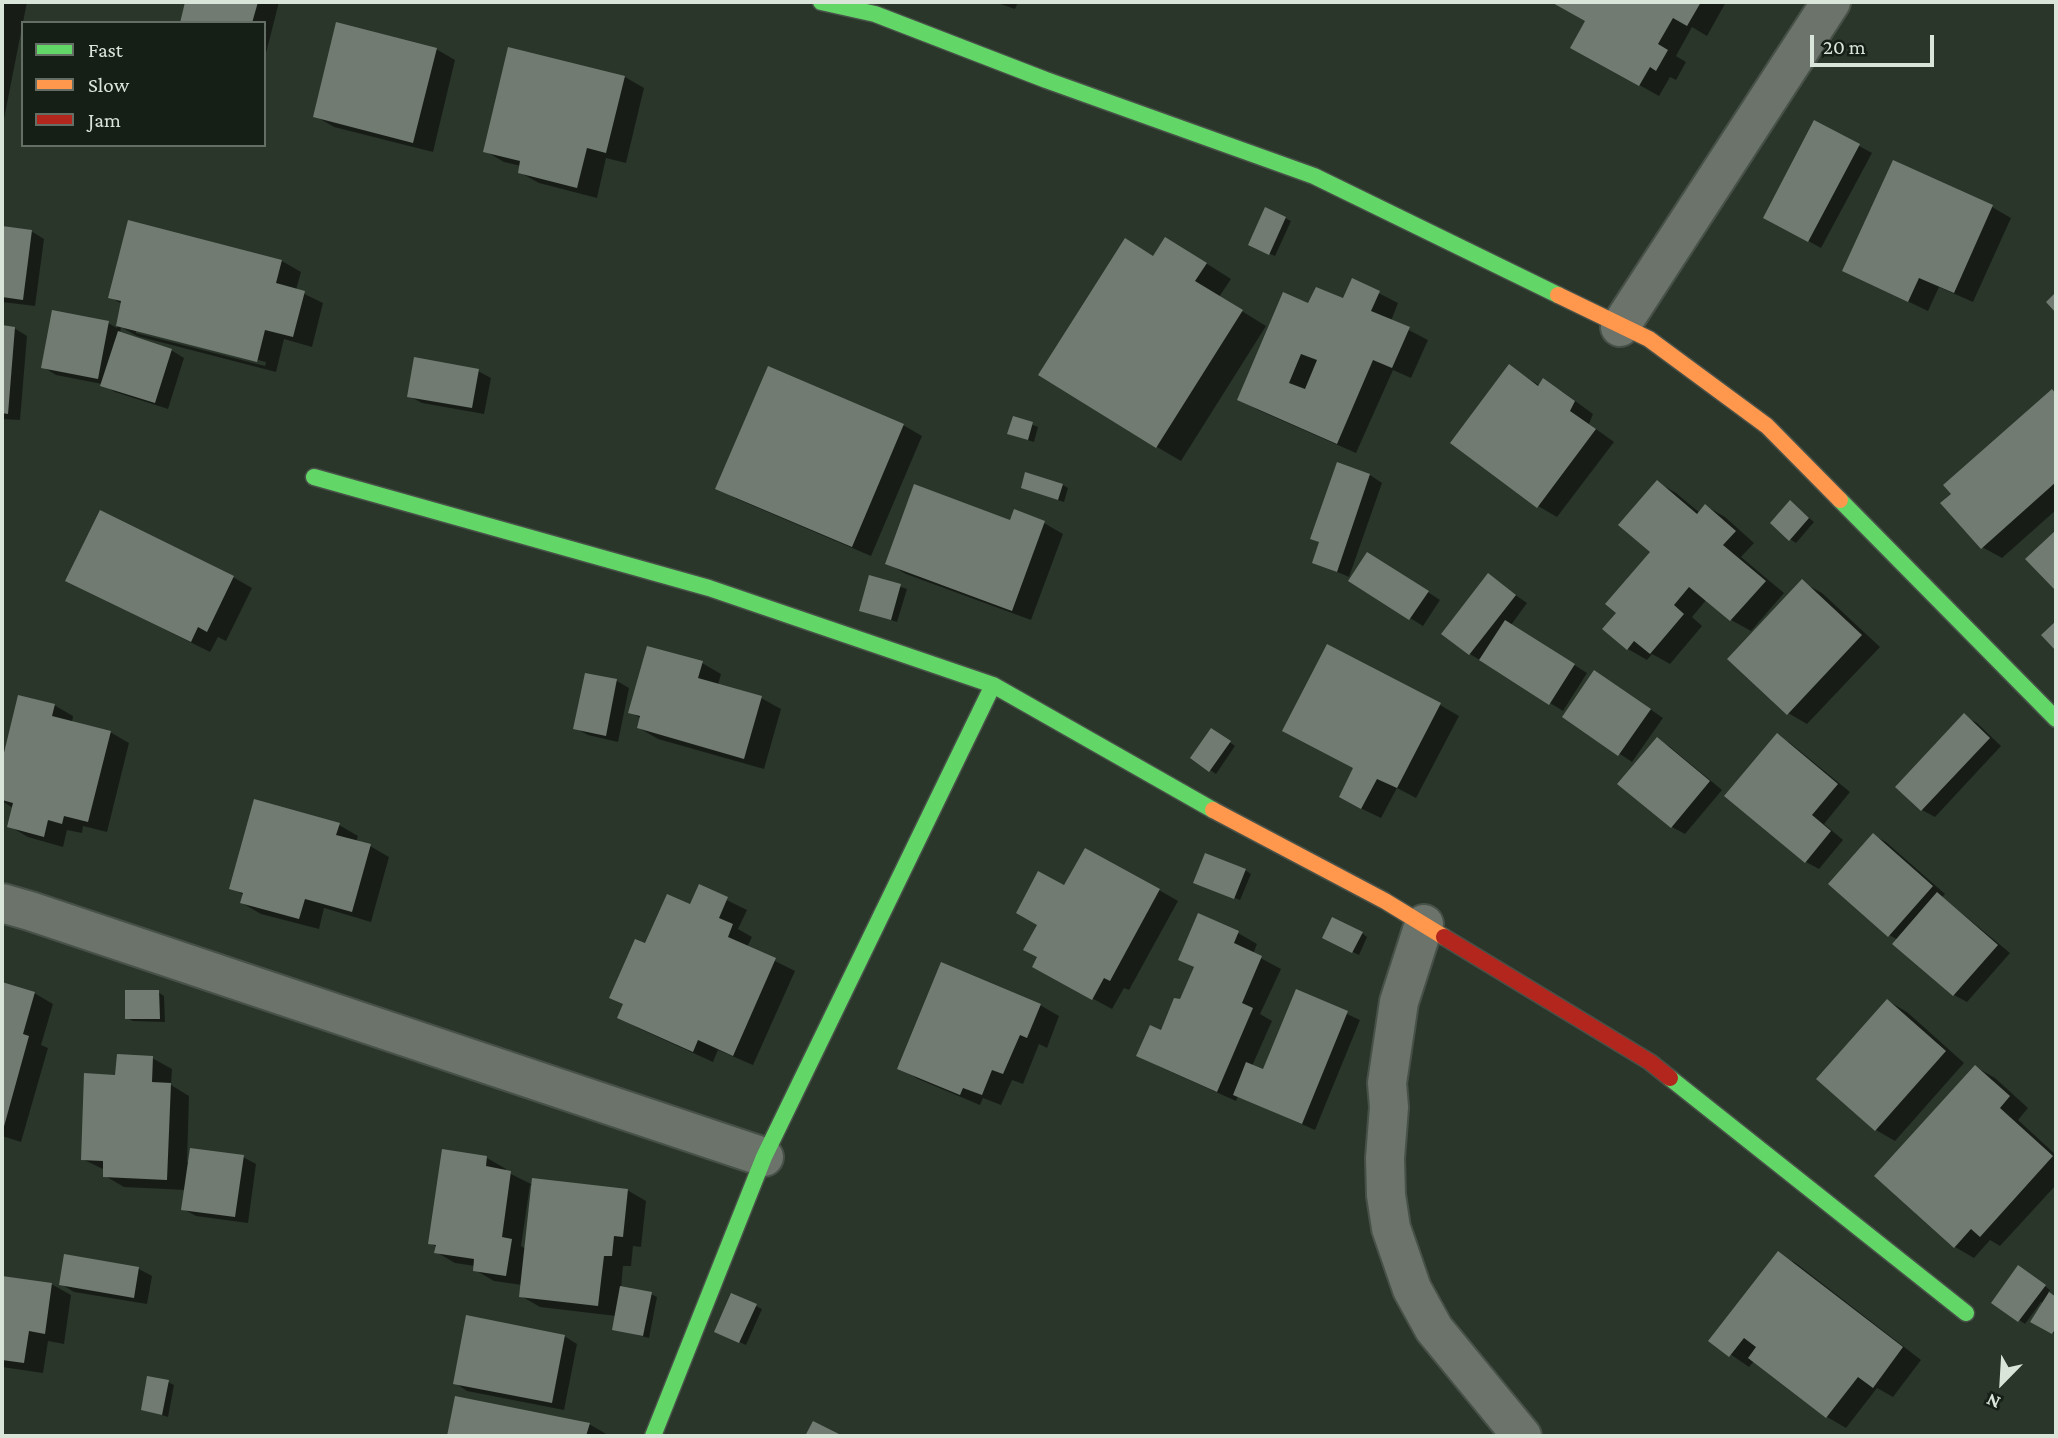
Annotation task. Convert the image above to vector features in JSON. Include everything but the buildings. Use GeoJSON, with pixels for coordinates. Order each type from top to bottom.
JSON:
{"type":"FeatureCollection","features":[{"type":"Feature","properties":{"kind":"street"},"geometry":{"type":"LineString","coordinates":[[821,2],[875,14],[1046,80],[1314,176],[1649,339],[1767,426],[2056,719]]}},
{"type":"Feature","properties":{"kind":"street"},"geometry":{"type":"LineString","coordinates":[[1620,327],[1831,2]]}},
{"type":"Feature","properties":{"kind":"street"},"geometry":{"type":"LineString","coordinates":[[314,477],[709,588],[993,685],[1215,811],[1385,901],[1650,1062],[1966,1313]]}},
{"type":"Feature","properties":{"kind":"street"},"geometry":{"type":"LineString","coordinates":[[653,1436],[764,1157],[993,685]]}},
{"type":"Feature","properties":{"kind":"street"},"geometry":{"type":"LineString","coordinates":[[2,903],[764,1157]]}},
{"type":"Feature","properties":{"kind":"street"},"geometry":{"type":"LineString","coordinates":[[1423,924],[1399,1002],[1387,1083],[1389,1107],[1385,1182],[1391,1228],[1412,1289],[1434,1329],[1522,1436]]}},
{"type":"Feature","properties":{"kind":"traffic: fast"},"geometry":{"type":"LineString","coordinates":[[821,2],[875,14],[1046,80],[1314,176],[1558,295]]}},
{"type":"Feature","properties":{"kind":"traffic: fast"},"geometry":{"type":"LineString","coordinates":[[314,477],[709,588],[993,685],[1213,810]]}},
{"type":"Feature","properties":{"kind":"traffic: fast"},"geometry":{"type":"LineString","coordinates":[[1840,500],[2056,719]]}},
{"type":"Feature","properties":{"kind":"traffic: fast"},"geometry":{"type":"LineString","coordinates":[[653,1436],[764,1157],[993,685]]}},
{"type":"Feature","properties":{"kind":"traffic: fast"},"geometry":{"type":"LineString","coordinates":[[1670,1078],[1966,1313]]}},
{"type":"Feature","properties":{"kind":"traffic: slow"},"geometry":{"type":"LineString","coordinates":[[1558,295],[1649,339],[1767,426],[1840,500]]}},
{"type":"Feature","properties":{"kind":"traffic: slow"},"geometry":{"type":"LineString","coordinates":[[1213,810],[1385,901],[1444,937]]}},
{"type":"Feature","properties":{"kind":"traffic: jam"},"geometry":{"type":"LineString","coordinates":[[1444,937],[1650,1062],[1670,1078]]}}]}
